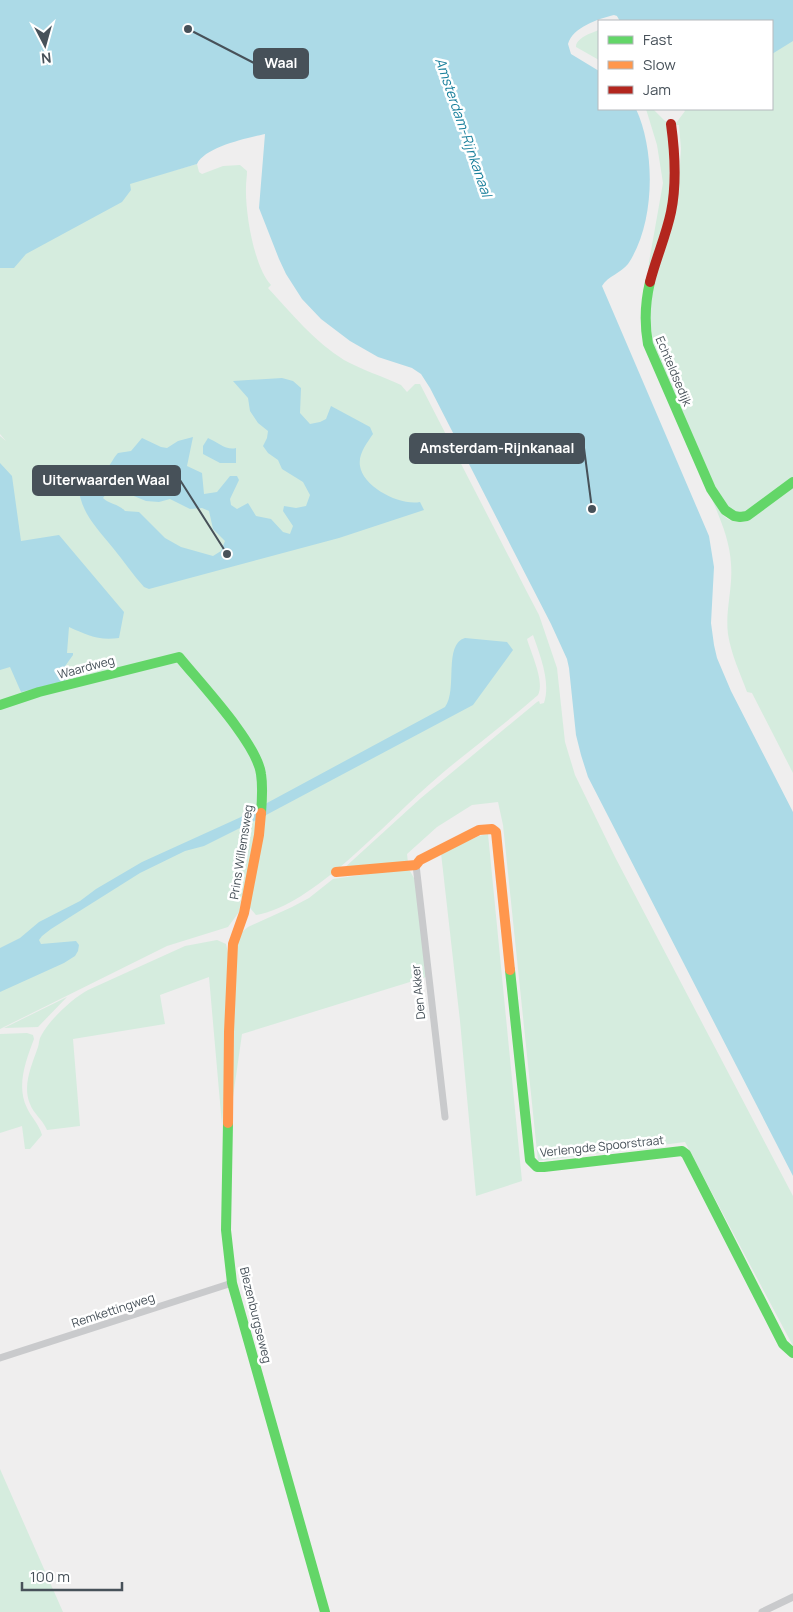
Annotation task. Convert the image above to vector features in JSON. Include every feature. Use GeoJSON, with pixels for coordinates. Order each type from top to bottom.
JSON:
{"type":"FeatureCollection","features":[{"type":"Feature","properties":{"kind":"street","name":"Echteldsedijk"},"geometry":{"type":"LineString","coordinates":[[671,124],[676,172],[674,193],[669,220],[645,305],[645,333],[648,344],[711,489],[722,508],[740,518],[747,516],[793,482]]}},
{"type":"Feature","properties":{"kind":"street","name":"Waardweg"},"geometry":{"type":"LineString","coordinates":[[0,705],[39,692],[179,657]]}},
{"type":"Feature","properties":{"kind":"street","name":"Prins Willemsweg"},"geometry":{"type":"LineString","coordinates":[[179,657],[244,737],[261,773],[262,801],[260,824],[244,913],[239,926]]}},
{"type":"Feature","properties":{"kind":"street","name":"Verlengde Spoorstraat"},"geometry":{"type":"LineString","coordinates":[[416,865],[420,860],[479,830],[492,829],[497,836],[530,1160],[536,1167],[544,1167],[682,1151],[686,1154],[783,1344],[793,1354]]}},
{"type":"Feature","properties":{"kind":"street"},"geometry":{"type":"LineString","coordinates":[[336,872],[416,865]]}},
{"type":"Feature","properties":{"kind":"street","name":"Den Akker"},"geometry":{"type":"LineString","coordinates":[[416,865],[444,1117]]}},
{"type":"Feature","properties":{"kind":"street","name":"Biezenburgseweg"},"geometry":{"type":"LineString","coordinates":[[239,926],[233,944],[229,1032],[226,1230],[232,1283],[325,1612]]}},
{"type":"Feature","properties":{"kind":"street","name":"Remkettingweg"},"geometry":{"type":"LineString","coordinates":[[0,1358],[232,1283]]}},
{"type":"Feature","properties":{"kind":"street"},"geometry":{"type":"LineString","coordinates":[[762,1612],[793,1597]]}},
{"type":"Feature","properties":{"kind":"green space"},"geometry":{"type":"Polygon","coordinates":[[[793,0],[793,479],[742,515],[724,507],[649,336],[649,307],[679,181],[681,149],[679,125],[673,125],[673,123],[676,123],[684,110],[773,110],[773,20],[619,20],[617,16],[793,0]]]}},
{"type":"Feature","properties":{"kind":"green space"},"geometry":{"type":"Polygon","coordinates":[[[598,30],[598,59],[576,47],[578,41],[598,30]]]}},
{"type":"Feature","properties":{"kind":"green space"},"geometry":{"type":"Polygon","coordinates":[[[646,110],[654,110],[665,121],[669,121],[670,204],[645,296],[663,183],[657,145],[646,110]]]}},
{"type":"Feature","properties":{"kind":"green space"},"geometry":{"type":"Polygon","coordinates":[[[197,164],[199,172],[202,174],[223,166],[240,165],[247,171],[247,210],[255,253],[265,277],[271,285],[268,288],[304,327],[323,345],[344,360],[401,385],[407,392],[415,384],[420,384],[539,615],[557,668],[565,742],[575,775],[615,857],[793,1196],[793,1346],[685,1142],[538,1161],[503,825],[498,802],[472,805],[437,827],[407,854],[408,863],[342,870],[421,798],[537,702],[539,701],[540,704],[544,703],[546,695],[545,678],[533,635],[527,639],[539,675],[540,689],[538,695],[431,783],[325,879],[301,896],[278,908],[256,915],[250,908],[249,894],[242,895],[239,912],[228,927],[167,946],[0,1029],[0,436],[6,441],[0,434],[0,219],[197,164]]]}},
{"type":"Feature","properties":{"kind":"green space"},"geometry":{"type":"Polygon","coordinates":[[[793,485],[793,773],[752,693],[747,692],[731,649],[727,625],[731,582],[730,554],[722,525],[707,487],[723,515],[728,519],[740,521],[793,485]]]}},
{"type":"Feature","properties":{"kind":"green space"},"geometry":{"type":"Polygon","coordinates":[[[488,834],[522,1181],[476,1196],[460,1021],[441,853],[479,836],[488,834]]]}},
{"type":"Feature","properties":{"kind":"green space"},"geometry":{"type":"Polygon","coordinates":[[[403,869],[410,871],[415,880],[426,977],[242,1034],[232,1104],[234,953],[242,932],[248,927],[309,898],[333,879],[403,869]]]}},
{"type":"Feature","properties":{"kind":"green space"},"geometry":{"type":"Polygon","coordinates":[[[217,940],[226,944],[228,953],[225,1085],[222,1125],[209,977],[160,995],[165,1024],[73,1039],[80,1126],[47,1130],[30,1104],[27,1082],[40,1037],[55,1017],[88,990],[185,946],[217,940]]]}},
{"type":"Feature","properties":{"kind":"green space"},"geometry":{"type":"Polygon","coordinates":[[[67,997],[38,1027],[4,1028],[67,997]]]}},
{"type":"Feature","properties":{"kind":"green space"},"geometry":{"type":"Polygon","coordinates":[[[27,1033],[33,1035],[34,1039],[23,1073],[22,1091],[27,1108],[42,1135],[30,1149],[25,1149],[22,1126],[0,1133],[0,1034],[27,1033]]]}},
{"type":"Feature","properties":{"kind":"green space"},"geometry":{"type":"Polygon","coordinates":[[[0,1469],[63,1612],[0,1612],[0,1469]]]}},
{"type":"Feature","properties":{"kind":"water"},"geometry":{"type":"Polygon","coordinates":[[[0,0],[793,0],[793,41],[773,53],[773,20],[619,20],[614,15],[594,21],[581,28],[575,33],[568,44],[571,54],[598,70],[598,110],[636,110],[643,126],[647,146],[650,188],[648,209],[643,229],[637,248],[628,264],[602,286],[709,536],[714,567],[711,623],[717,658],[731,691],[793,812],[793,1176],[588,777],[576,735],[567,659],[551,624],[430,388],[421,374],[412,368],[378,357],[350,341],[321,319],[302,299],[286,274],[259,208],[265,134],[217,148],[201,158],[197,164],[130,184],[131,190],[122,202],[26,254],[14,268],[0,268],[0,0]]]}},
{"type":"Feature","properties":{"kind":"water"},"geometry":{"type":"Polygon","coordinates":[[[282,378],[293,381],[301,388],[300,413],[310,424],[326,419],[331,406],[370,427],[373,434],[360,457],[360,466],[363,474],[375,488],[393,498],[403,501],[420,502],[424,510],[339,538],[149,589],[144,587],[89,517],[84,509],[79,490],[79,480],[106,469],[118,453],[131,451],[142,438],[167,448],[178,441],[193,437],[187,466],[202,473],[204,494],[217,492],[230,476],[237,476],[239,480],[230,499],[231,505],[237,509],[248,503],[256,516],[271,519],[283,532],[290,534],[293,526],[283,511],[284,506],[296,508],[306,506],[310,495],[303,482],[282,469],[278,460],[268,453],[263,446],[268,431],[258,423],[250,411],[248,398],[233,381],[282,378]],[[124,492],[106,494],[103,498],[125,511],[139,512],[165,538],[181,547],[213,556],[221,551],[225,541],[213,529],[209,511],[202,508],[190,509],[170,499],[159,502],[146,501],[124,492]]]}},
{"type":"Feature","properties":{"kind":"water"},"geometry":{"type":"Polygon","coordinates":[[[208,438],[226,447],[236,448],[236,463],[220,463],[203,454],[203,446],[208,438]]]}},
{"type":"Feature","properties":{"kind":"water"},"geometry":{"type":"Polygon","coordinates":[[[0,463],[12,476],[21,541],[59,535],[124,612],[119,638],[99,638],[69,627],[67,653],[73,653],[73,655],[63,669],[65,681],[21,692],[10,667],[0,670],[0,463]]]}},
{"type":"Feature","properties":{"kind":"water"},"geometry":{"type":"Polygon","coordinates":[[[465,638],[507,642],[513,650],[473,705],[268,814],[204,846],[185,851],[140,873],[51,929],[39,940],[41,944],[76,941],[79,945],[75,956],[64,963],[0,992],[0,948],[20,938],[39,922],[80,901],[96,889],[142,862],[241,817],[445,707],[451,690],[454,649],[458,642],[465,638]]]}},
{"type":"Feature","properties":{"kind":"traffic: fast"},"geometry":{"type":"LineString","coordinates":[[650,282],[646,313],[648,344],[711,489],[725,510],[734,516],[747,516],[793,482]]}},
{"type":"Feature","properties":{"kind":"traffic: fast"},"geometry":{"type":"LineString","coordinates":[[0,705],[39,692],[179,657],[239,730],[257,761],[261,774],[261,813]]}},
{"type":"Feature","properties":{"kind":"traffic: fast"},"geometry":{"type":"LineString","coordinates":[[510,970],[530,1160],[537,1167],[544,1167],[682,1151],[686,1154],[783,1344],[793,1353]]}},
{"type":"Feature","properties":{"kind":"traffic: fast"},"geometry":{"type":"LineString","coordinates":[[228,1123],[226,1230],[232,1283],[325,1612]]}},
{"type":"Feature","properties":{"kind":"traffic: slow"},"geometry":{"type":"LineString","coordinates":[[228,1123],[229,1032],[233,944],[244,913],[259,835],[261,813]]}},
{"type":"Feature","properties":{"kind":"traffic: slow"},"geometry":{"type":"LineString","coordinates":[[336,872],[416,865],[420,860],[479,830],[492,829],[496,832],[510,970]]}},
{"type":"Feature","properties":{"kind":"traffic: jam"},"geometry":{"type":"LineString","coordinates":[[650,282],[673,201],[675,168],[671,124]]}},
{"type":"Feature","properties":{"kind":"place","name":"Waal"},"geometry":{"type":"Point","coordinates":[188,29]}},
{"type":"Feature","properties":{"kind":"place","name":"Amsterdam-Rijnkanaal"},"geometry":{"type":"Point","coordinates":[592,509]}},
{"type":"Feature","properties":{"kind":"place","name":"Uiterwaarden Waal"},"geometry":{"type":"Point","coordinates":[227,554]}}]}
